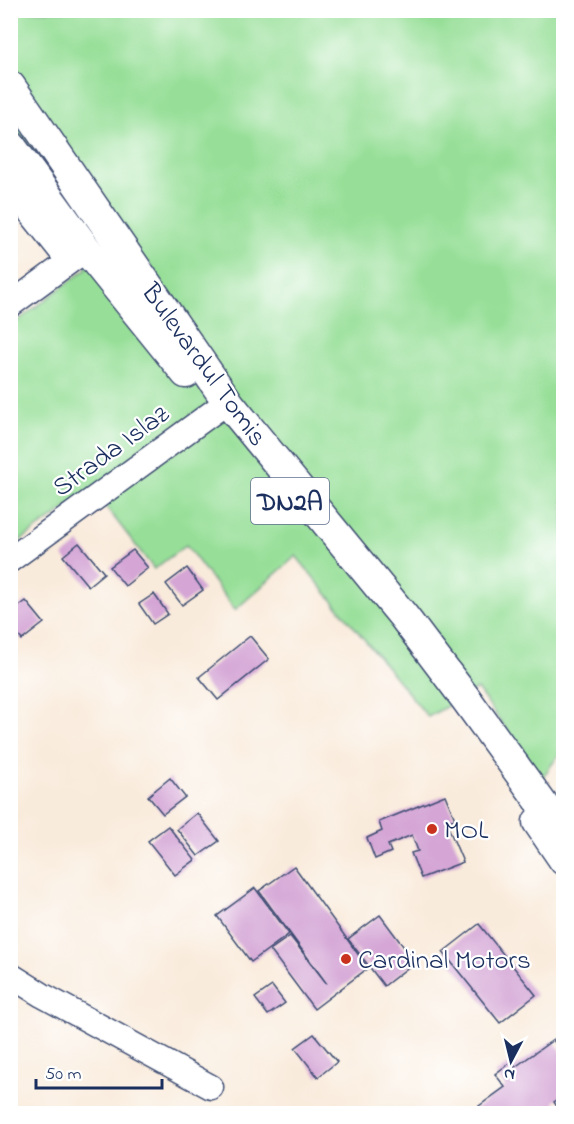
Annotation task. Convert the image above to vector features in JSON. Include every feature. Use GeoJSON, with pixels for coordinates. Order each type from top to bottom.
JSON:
{"type":"FeatureCollection","features":[{"type":"Feature","properties":{"kind":"main road","name":"Bulevardul Tomis"},"geometry":{"type":"LineString","coordinates":[[10,86],[230,405],[404,617],[564,834]]}},
{"type":"Feature","properties":{"kind":"main road","name":"Bulevardul Tomis"},"geometry":{"type":"LineString","coordinates":[[10,145],[78,255],[216,410],[400,635],[538,821],[564,860]]}},
{"type":"Feature","properties":{"kind":"street"},"geometry":{"type":"LineString","coordinates":[[10,187],[78,255],[10,305]]}},
{"type":"Feature","properties":{"kind":"street","name":"Strada Islaz"},"geometry":{"type":"LineString","coordinates":[[10,560],[216,410]]}},
{"type":"Feature","properties":{"kind":"street"},"geometry":{"type":"LineString","coordinates":[[10,975],[42,995],[211,1087]]}},
{"type":"Feature","properties":{"kind":"green space"},"geometry":{"type":"Polygon","coordinates":[[[11,11],[563,11],[564,748],[542,778],[477,689],[428,717],[296,556],[235,610],[186,545],[154,569],[93,490],[11,547],[11,326],[87,268],[11,172],[11,11]]]}},
{"type":"Feature","properties":{"kind":"building"},"geometry":{"type":"Polygon","coordinates":[[[79,543],[104,573],[88,586],[63,556],[79,543]]]}},
{"type":"Feature","properties":{"kind":"building"},"geometry":{"type":"Polygon","coordinates":[[[133,550],[148,568],[125,586],[110,567],[133,550]]]}},
{"type":"Feature","properties":{"kind":"building"},"geometry":{"type":"Polygon","coordinates":[[[187,568],[203,590],[182,605],[166,584],[187,568]]]}},
{"type":"Feature","properties":{"kind":"building"},"geometry":{"type":"Polygon","coordinates":[[[154,594],[168,614],[153,624],[139,604],[154,594]]]}},
{"type":"Feature","properties":{"kind":"building"},"geometry":{"type":"Polygon","coordinates":[[[26,601],[44,623],[22,640],[10,625],[10,613],[26,601]]]}},
{"type":"Feature","properties":{"kind":"building"},"geometry":{"type":"Polygon","coordinates":[[[250,636],[269,659],[218,700],[199,677],[250,636]]]}},
{"type":"Feature","properties":{"kind":"building"},"geometry":{"type":"Polygon","coordinates":[[[170,778],[185,797],[163,814],[148,796],[170,778]]]}},
{"type":"Feature","properties":{"kind":"building"},"geometry":{"type":"Polygon","coordinates":[[[445,795],[455,819],[446,822],[463,862],[421,878],[411,853],[418,851],[412,835],[388,845],[391,852],[375,859],[367,838],[382,831],[379,822],[445,795]]]}},
{"type":"Feature","properties":{"kind":"building"},"geometry":{"type":"Polygon","coordinates":[[[197,813],[219,841],[198,856],[177,829],[197,813]]]}},
{"type":"Feature","properties":{"kind":"building"},"geometry":{"type":"Polygon","coordinates":[[[168,826],[195,860],[175,875],[148,841],[168,826]]]}},
{"type":"Feature","properties":{"kind":"building"},"geometry":{"type":"Polygon","coordinates":[[[294,866],[368,968],[314,1009],[270,950],[290,936],[327,984],[259,891],[294,866]]]}},
{"type":"Feature","properties":{"kind":"building"},"geometry":{"type":"Polygon","coordinates":[[[255,888],[289,934],[251,962],[217,916],[255,888]]]}},
{"type":"Feature","properties":{"kind":"building"},"geometry":{"type":"Polygon","coordinates":[[[380,915],[415,962],[384,986],[348,939],[380,915]]]}},
{"type":"Feature","properties":{"kind":"building"},"geometry":{"type":"Polygon","coordinates":[[[479,924],[536,995],[500,1023],[443,952],[479,924]]]}},
{"type":"Feature","properties":{"kind":"building"},"geometry":{"type":"Polygon","coordinates":[[[272,986],[285,1003],[268,1015],[255,998],[272,986]]]}},
{"type":"Feature","properties":{"kind":"building"},"geometry":{"type":"Polygon","coordinates":[[[314,1034],[337,1062],[318,1077],[295,1048],[314,1034]]]}},
{"type":"Feature","properties":{"kind":"building"},"geometry":{"type":"Polygon","coordinates":[[[553,1040],[564,1054],[564,1095],[554,1102],[560,1111],[557,1114],[468,1114],[505,1087],[495,1074],[511,1062],[515,1067],[553,1040]]]}},
{"type":"Feature","properties":{"kind":"place","name":"MOL"},"geometry":{"type":"Point","coordinates":[432,829]}},
{"type":"Feature","properties":{"kind":"place","name":"Cardinal Motors"},"geometry":{"type":"Point","coordinates":[346,959]}}]}
